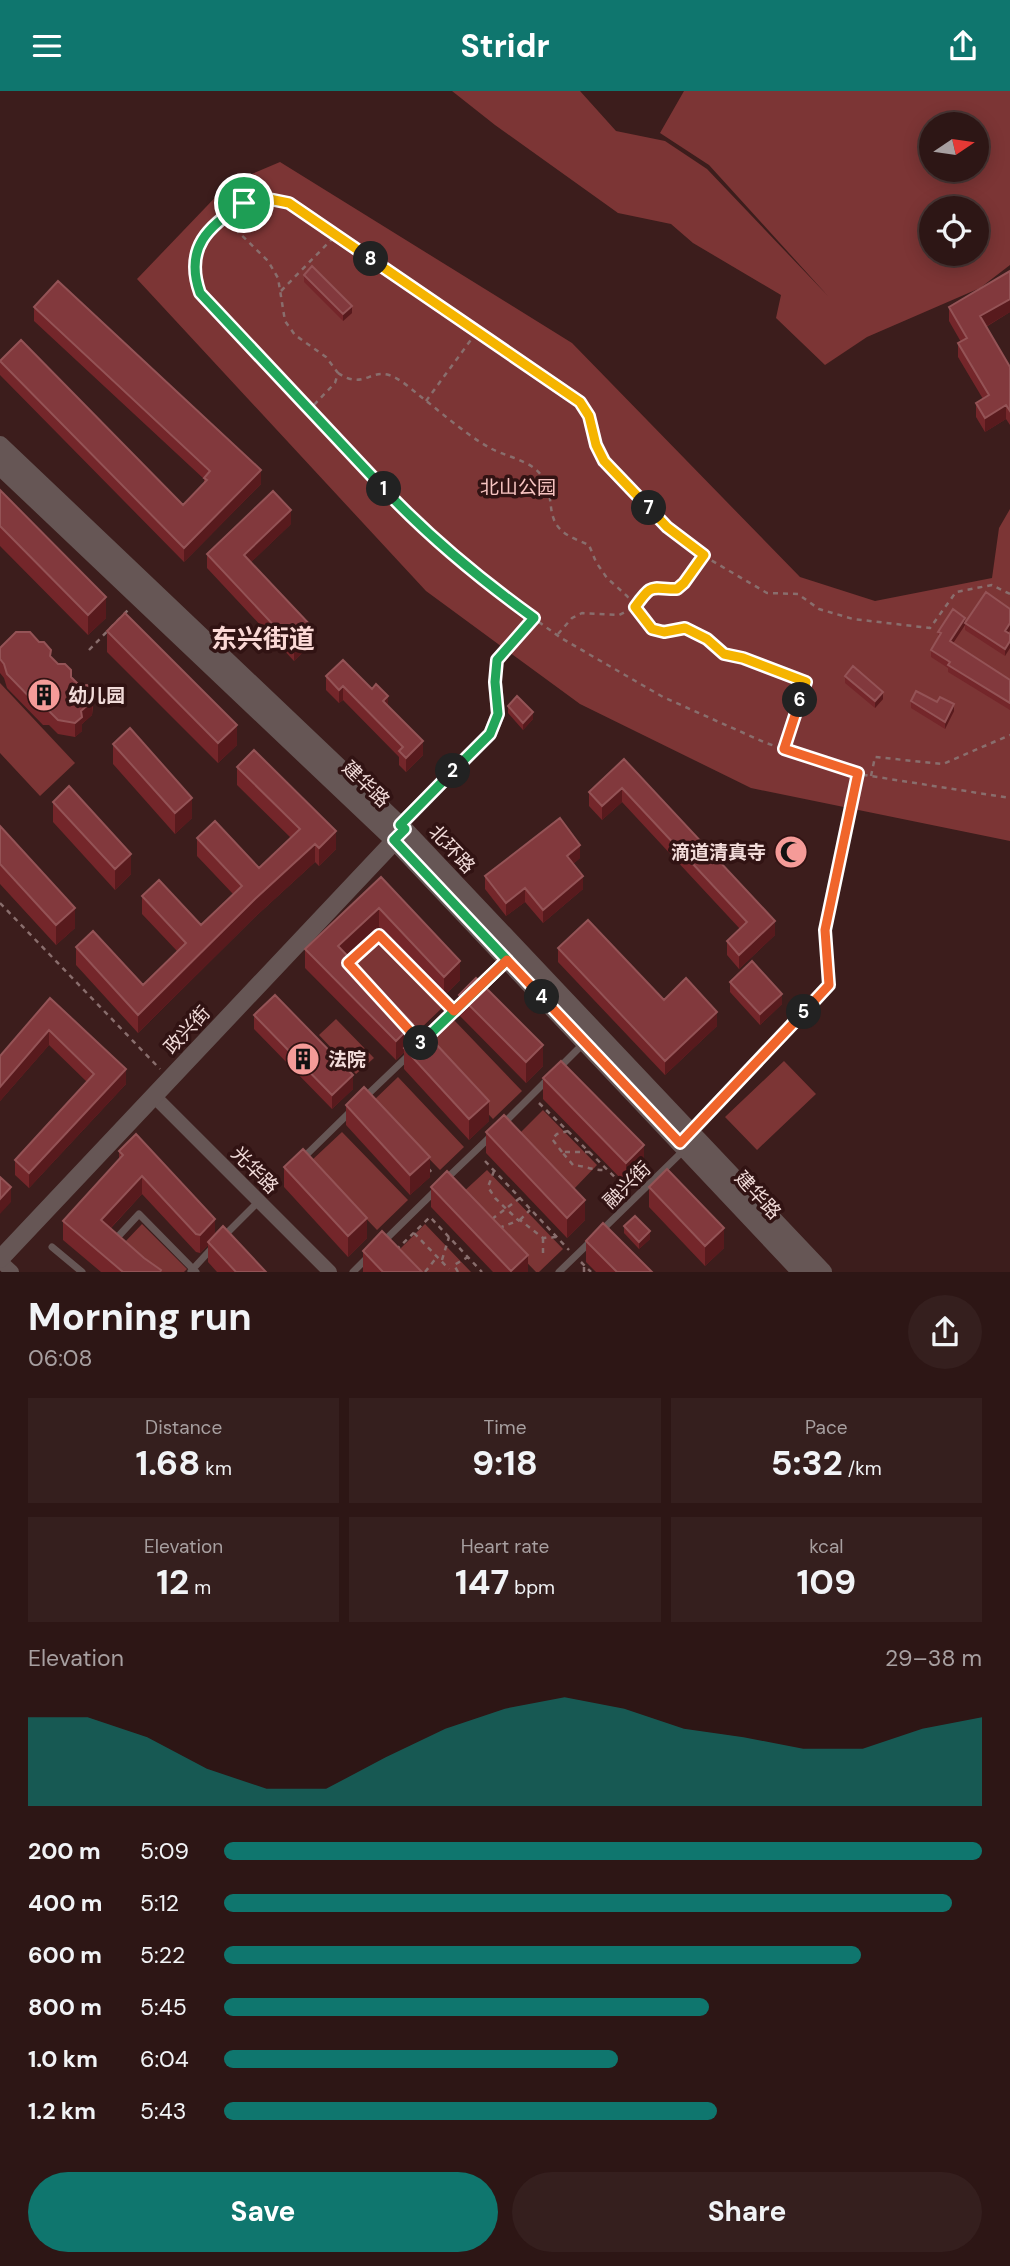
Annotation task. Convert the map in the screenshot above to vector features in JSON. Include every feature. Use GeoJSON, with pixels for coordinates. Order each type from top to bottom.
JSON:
{"type":"FeatureCollection","features":[{"type":"Feature","properties":{"kind":"street","name":"北环路"},"geometry":{"type":"LineString","coordinates":[[0,445],[400,832],[685,1141],[823,1272]]}},
{"type":"Feature","properties":{"kind":"street","name":"建华路"},"geometry":{"type":"LineString","coordinates":[[0,466],[139,598],[400,832],[507,960],[590,1037]]}},
{"type":"Feature","properties":{"kind":"street"},"geometry":{"type":"LineString","coordinates":[[400,832],[490,734],[498,714],[495,682]]}},
{"type":"Feature","properties":{"kind":"street","name":"政兴街"},"geometry":{"type":"LineString","coordinates":[[0,1260],[400,832]]}},
{"type":"Feature","properties":{"kind":"street"},"geometry":{"type":"LineString","coordinates":[[685,1141],[813,1003]]}},
{"type":"Feature","properties":{"kind":"street","name":"光华路"},"geometry":{"type":"LineString","coordinates":[[154,1096],[330,1272]]}},
{"type":"Feature","properties":{"kind":"street","name":"建华路"},"geometry":{"type":"LineString","coordinates":[[685,1141],[802,1272]]}},
{"type":"Feature","properties":{"kind":"street"},"geometry":{"type":"LineString","coordinates":[[0,1260],[12,1272]]}},
{"type":"Feature","properties":{"kind":"lane"},"geometry":{"type":"LineString","coordinates":[[299,1162],[507,960]]}},
{"type":"Feature","properties":{"kind":"lane"},"geometry":{"type":"LineString","coordinates":[[353,1272],[590,1037]]}},
{"type":"Feature","properties":{"kind":"lane","name":"融兴街"},"geometry":{"type":"LineString","coordinates":[[559,1272],[636,1198],[685,1141]]}},
{"type":"Feature","properties":{"kind":"lane"},"geometry":{"type":"LineString","coordinates":[[122,1249],[113,1241],[139,1214],[193,1271],[259,1201]]}},
{"type":"Feature","properties":{"kind":"lane"},"geometry":{"type":"LineString","coordinates":[[52,1247],[82,1272]]}},
{"type":"Feature","properties":{"kind":"path"},"geometry":{"type":"LineString","coordinates":[[1010,594],[992,585],[956,592],[930,628],[853,619],[819,609],[798,594],[766,593],[704,555],[667,527],[604,461],[596,445],[589,416],[580,402],[289,203],[269,199],[244,203],[218,220],[199,243],[194,274],[200,293],[415,522],[492,588],[557,635],[663,697],[784,749],[871,776],[1010,798]]}},
{"type":"Feature","properties":{"kind":"path"},"geometry":{"type":"LineString","coordinates":[[218,220],[229,223],[268,261],[278,278],[285,321],[295,335],[326,357],[338,373],[347,379]]}},
{"type":"Feature","properties":{"kind":"path"},"geometry":{"type":"LineString","coordinates":[[281,291],[335,235]]}},
{"type":"Feature","properties":{"kind":"path"},"geometry":{"type":"LineString","coordinates":[[426,401],[477,332]]}},
{"type":"Feature","properties":{"kind":"path"},"geometry":{"type":"LineString","coordinates":[[309,410],[335,383],[338,373]]}},
{"type":"Feature","properties":{"kind":"path"},"geometry":{"type":"LineString","coordinates":[[335,383],[347,379],[362,381],[376,375],[388,375],[407,385],[487,446],[533,467],[550,492],[551,516],[554,522],[561,531],[589,545],[607,578],[652,629],[664,632],[685,628],[707,639],[724,654],[743,658],[806,682],[784,749]]}},
{"type":"Feature","properties":{"kind":"path"},"geometry":{"type":"LineString","coordinates":[[557,635],[572,618],[582,613],[619,615],[635,607],[646,591],[656,586],[677,589],[704,555]]}},
{"type":"Feature","properties":{"kind":"path"},"geometry":{"type":"LineString","coordinates":[[89,650],[139,598]]}},
{"type":"Feature","properties":{"kind":"path"},"geometry":{"type":"LineString","coordinates":[[495,682],[497,660],[534,618]]}},
{"type":"Feature","properties":{"kind":"path"},"geometry":{"type":"LineString","coordinates":[[871,776],[875,757],[943,764],[1010,735]]}},
{"type":"Feature","properties":{"kind":"path"},"geometry":{"type":"LineString","coordinates":[[813,1003],[829,985],[825,930],[858,773]]}},
{"type":"Feature","properties":{"kind":"path"},"geometry":{"type":"LineString","coordinates":[[0,903],[170,1079]]}},
{"type":"Feature","properties":{"kind":"path"},"geometry":{"type":"LineString","coordinates":[[348,963],[379,935],[454,1011]]}},
{"type":"Feature","properties":{"kind":"path"},"geometry":{"type":"LineString","coordinates":[[540,1103],[636,1198]]}},
{"type":"Feature","properties":{"kind":"path"},"geometry":{"type":"LineString","coordinates":[[569,1131],[557,1134],[552,1139],[573,1165],[583,1165],[596,1171],[607,1170]]}},
{"type":"Feature","properties":{"kind":"path"},"geometry":{"type":"LineString","coordinates":[[562,1152],[590,1152]]}},
{"type":"Feature","properties":{"kind":"path"},"geometry":{"type":"LineString","coordinates":[[485,1161],[591,1272]]}},
{"type":"Feature","properties":{"kind":"path"},"geometry":{"type":"LineString","coordinates":[[425,1166],[434,1175]]}},
{"type":"Feature","properties":{"kind":"path"},"geometry":{"type":"LineString","coordinates":[[494,1171],[488,1187],[495,1198],[543,1238],[558,1237]]}},
{"type":"Feature","properties":{"kind":"path"},"geometry":{"type":"LineString","coordinates":[[485,1224],[520,1198]]}},
{"type":"Feature","properties":{"kind":"path"},"geometry":{"type":"LineString","coordinates":[[491,1231],[519,1220],[531,1209]]}},
{"type":"Feature","properties":{"kind":"path"},"geometry":{"type":"LineString","coordinates":[[393,1254],[430,1217],[482,1272]]}},
{"type":"Feature","properties":{"kind":"path"},"geometry":{"type":"LineString","coordinates":[[414,1233],[442,1260],[448,1271],[468,1257]]}},
{"type":"Feature","properties":{"kind":"path"},"geometry":{"type":"LineString","coordinates":[[442,1260],[449,1237]]}},
{"type":"Feature","properties":{"kind":"path"},"geometry":{"type":"LineString","coordinates":[[543,1238],[543,1253]]}},
{"type":"Feature","properties":{"kind":"path"},"geometry":{"type":"LineString","coordinates":[[425,1272],[438,1257]]}},
{"type":"Feature","properties":{"kind":"path"},"geometry":{"type":"LineString","coordinates":[[454,1265],[458,1272]]}},
{"type":"Feature","properties":{"kind":"path"},"geometry":{"type":"LineString","coordinates":[[584,1265],[584,1272]]}},
{"type":"Feature","properties":{"kind":"green space"},"geometry":{"type":"Polygon","coordinates":[[[452,91],[580,91],[616,131],[665,141],[707,169],[828,296],[709,165],[660,133],[684,91],[1010,91],[1010,265],[980,288],[867,337],[825,365],[776,318],[781,295],[693,243],[671,224],[618,213],[452,91]]]}},
{"type":"Feature","properties":{"kind":"green space","name":"北山公园"},"geometry":{"type":"Polygon","coordinates":[[[280,162],[572,343],[800,577],[875,601],[992,578],[999,528],[1010,509],[1010,841],[751,788],[580,704],[426,591],[137,279],[228,184],[280,162]]]}},
{"type":"Feature","properties":{"kind":"green space"},"geometry":{"type":"Polygon","coordinates":[[[0,683],[75,763],[40,796],[0,753],[0,683]]]}},
{"type":"Feature","properties":{"kind":"green space"},"geometry":{"type":"Polygon","coordinates":[[[380,941],[442,1008],[419,1030],[356,963],[380,941]]]}},
{"type":"Feature","properties":{"kind":"green space"},"geometry":{"type":"Polygon","coordinates":[[[336,1019],[374,1058],[356,1074],[319,1035],[336,1019]]]}},
{"type":"Feature","properties":{"kind":"green space"},"geometry":{"type":"Polygon","coordinates":[[[454,1020],[522,1091],[493,1119],[425,1047],[454,1020]]]}},
{"type":"Feature","properties":{"kind":"green space"},"geometry":{"type":"Polygon","coordinates":[[[784,1061],[816,1094],[757,1150],[725,1117],[784,1061]]]}},
{"type":"Feature","properties":{"kind":"green space"},"geometry":{"type":"Polygon","coordinates":[[[398,1077],[464,1147],[440,1170],[373,1101],[398,1077]]]}},
{"type":"Feature","properties":{"kind":"green space"},"geometry":{"type":"Polygon","coordinates":[[[543,1110],[597,1165],[572,1191],[517,1136],[543,1110]]]}},
{"type":"Feature","properties":{"kind":"green space"},"geometry":{"type":"Polygon","coordinates":[[[342,1132],[408,1200],[377,1230],[311,1161],[342,1132]]]}},
{"type":"Feature","properties":{"kind":"green space"},"geometry":{"type":"Polygon","coordinates":[[[487,1170],[563,1249],[539,1272],[536,1272],[461,1194],[487,1170]]]}},
{"type":"Feature","properties":{"kind":"green space"},"geometry":{"type":"Polygon","coordinates":[[[142,1224],[187,1269],[184,1272],[156,1272],[124,1243],[142,1224]]]}},
{"type":"Feature","properties":{"kind":"green space"},"geometry":{"type":"Polygon","coordinates":[[[425,1224],[471,1272],[418,1272],[398,1251],[425,1224]]]}},
{"type":"Feature","properties":{"kind":"building"},"geometry":{"type":"Polygon","coordinates":[[[312,266],[352,306],[343,314],[304,275],[312,266]]]}},
{"type":"Feature","properties":{"kind":"building"},"geometry":{"type":"Polygon","coordinates":[[[1010,271],[1010,299],[980,316],[1010,367],[1010,411],[1006,405],[985,418],[976,403],[989,395],[958,343],[967,338],[949,307],[1010,271]]]}},
{"type":"Feature","properties":{"kind":"building"},"geometry":{"type":"Polygon","coordinates":[[[58,281],[261,470],[184,548],[0,361],[21,340],[183,505],[207,480],[204,478],[210,471],[34,307],[58,281]]]}},
{"type":"Feature","properties":{"kind":"building"},"geometry":{"type":"Polygon","coordinates":[[[0,490],[106,597],[88,615],[0,526],[0,490]]]}},
{"type":"Feature","properties":{"kind":"building"},"geometry":{"type":"Polygon","coordinates":[[[273,491],[291,510],[244,555],[313,628],[294,647],[207,554],[273,491]]]}},
{"type":"Feature","properties":{"kind":"building"},"geometry":{"type":"Polygon","coordinates":[[[986,592],[1010,609],[1010,623],[1005,631],[1010,634],[1010,641],[1005,649],[965,623],[986,592]]]}},
{"type":"Feature","properties":{"kind":"building"},"geometry":{"type":"Polygon","coordinates":[[[953,609],[965,618],[950,641],[1010,680],[1010,703],[948,665],[950,662],[931,650],[941,633],[938,632],[953,609]]]}},
{"type":"Feature","properties":{"kind":"building"},"geometry":{"type":"Polygon","coordinates":[[[125,613],[237,725],[218,743],[107,631],[125,613]]]}},
{"type":"Feature","properties":{"kind":"building","name":"幼儿园"},"geometry":{"type":"Polygon","coordinates":[[[16,632],[30,632],[39,642],[44,642],[51,650],[50,656],[58,664],[65,664],[71,670],[71,677],[80,686],[87,685],[93,693],[92,701],[81,711],[82,717],[75,723],[58,720],[49,711],[43,711],[7,674],[0,659],[0,648],[16,632]]]}},
{"type":"Feature","properties":{"kind":"building"},"geometry":{"type":"Polygon","coordinates":[[[343,660],[372,689],[376,684],[388,696],[383,701],[423,741],[406,758],[399,751],[403,747],[343,686],[339,690],[326,676],[343,660]]]}},
{"type":"Feature","properties":{"kind":"building"},"geometry":{"type":"Polygon","coordinates":[[[853,666],[883,692],[875,701],[845,676],[853,666]]]}},
{"type":"Feature","properties":{"kind":"building"},"geometry":{"type":"Polygon","coordinates":[[[916,691],[937,702],[940,697],[954,704],[945,722],[911,701],[916,691]]]}},
{"type":"Feature","properties":{"kind":"building"},"geometry":{"type":"Polygon","coordinates":[[[517,696],[533,712],[523,723],[508,706],[517,696]]]}},
{"type":"Feature","properties":{"kind":"building"},"geometry":{"type":"Polygon","coordinates":[[[130,728],[192,798],[175,813],[113,744],[130,728]]]}},
{"type":"Feature","properties":{"kind":"building"},"geometry":{"type":"Polygon","coordinates":[[[254,750],[336,831],[319,848],[315,844],[255,899],[138,1015],[76,947],[93,931],[143,985],[186,943],[142,896],[159,880],[201,925],[242,886],[197,838],[215,821],[259,868],[300,829],[237,767],[254,750]]]}},
{"type":"Feature","properties":{"kind":"building"},"geometry":{"type":"Polygon","coordinates":[[[624,759],[775,921],[739,955],[727,941],[747,922],[622,788],[602,806],[589,792],[624,759]]]}},
{"type":"Feature","properties":{"kind":"building"},"geometry":{"type":"Polygon","coordinates":[[[69,786],[131,854],[115,869],[53,802],[69,786]]]}},
{"type":"Feature","properties":{"kind":"building"},"geometry":{"type":"Polygon","coordinates":[[[560,818],[580,845],[567,856],[583,876],[543,910],[525,888],[506,903],[485,876],[560,818]]]}},
{"type":"Feature","properties":{"kind":"building"},"geometry":{"type":"Polygon","coordinates":[[[0,826],[75,908],[56,925],[0,864],[0,826]]]}},
{"type":"Feature","properties":{"kind":"building"},"geometry":{"type":"Polygon","coordinates":[[[381,877],[460,961],[444,977],[379,908],[338,946],[413,1024],[396,1041],[305,949],[381,877]]]}},
{"type":"Feature","properties":{"kind":"building"},"geometry":{"type":"Polygon","coordinates":[[[588,920],[664,1000],[686,978],[717,1012],[665,1061],[558,948],[588,920]]]}},
{"type":"Feature","properties":{"kind":"building"},"geometry":{"type":"Polygon","coordinates":[[[752,961],[782,994],[760,1014],[730,982],[752,961]]]}},
{"type":"Feature","properties":{"kind":"building"},"geometry":{"type":"Polygon","coordinates":[[[476,978],[543,1045],[526,1062],[459,995],[476,978]]]}},
{"type":"Feature","properties":{"kind":"building","name":"法院"},"geometry":{"type":"Polygon","coordinates":[[[275,995],[353,1075],[332,1095],[254,1015],[275,995]]]}},
{"type":"Feature","properties":{"kind":"building"},"geometry":{"type":"Polygon","coordinates":[[[50,998],[126,1069],[29,1173],[15,1160],[94,1074],[49,1030],[0,1087],[0,1056],[50,998]]]}},
{"type":"Feature","properties":{"kind":"building"},"geometry":{"type":"Polygon","coordinates":[[[423,1030],[489,1101],[469,1119],[404,1048],[423,1030]]]}},
{"type":"Feature","properties":{"kind":"building"},"geometry":{"type":"Polygon","coordinates":[[[561,1061],[644,1145],[626,1163],[543,1078],[561,1061]]]}},
{"type":"Feature","properties":{"kind":"building"},"geometry":{"type":"Polygon","coordinates":[[[364,1087],[430,1157],[410,1175],[346,1105],[364,1087]]]}},
{"type":"Feature","properties":{"kind":"building"},"geometry":{"type":"Polygon","coordinates":[[[504,1115],[585,1200],[567,1218],[486,1132],[504,1115]]]}},
{"type":"Feature","properties":{"kind":"building"},"geometry":{"type":"Polygon","coordinates":[[[136,1134],[215,1219],[200,1235],[196,1234],[142,1176],[101,1220],[161,1270],[160,1272],[123,1272],[63,1221],[123,1155],[119,1151],[136,1134]]]}},
{"type":"Feature","properties":{"kind":"building"},"geometry":{"type":"Polygon","coordinates":[[[303,1149],[367,1218],[348,1236],[284,1167],[303,1149]]]}},
{"type":"Feature","properties":{"kind":"building"},"geometry":{"type":"Polygon","coordinates":[[[667,1169],[724,1228],[705,1246],[649,1187],[667,1169]]]}},
{"type":"Feature","properties":{"kind":"building"},"geometry":{"type":"Polygon","coordinates":[[[447,1171],[528,1255],[511,1271],[431,1187],[447,1171]]]}},
{"type":"Feature","properties":{"kind":"building"},"geometry":{"type":"Polygon","coordinates":[[[0,1177],[11,1187],[0,1199],[0,1177]]]}},
{"type":"Feature","properties":{"kind":"building"},"geometry":{"type":"Polygon","coordinates":[[[635,1216],[650,1231],[639,1242],[624,1226],[635,1216]]]}},
{"type":"Feature","properties":{"kind":"building"},"geometry":{"type":"Polygon","coordinates":[[[603,1223],[652,1272],[617,1272],[586,1241],[603,1223]]]}},
{"type":"Feature","properties":{"kind":"building"},"geometry":{"type":"Polygon","coordinates":[[[223,1226],[266,1272],[236,1272],[208,1242],[223,1226]]]}},
{"type":"Feature","properties":{"kind":"building"},"geometry":{"type":"Polygon","coordinates":[[[382,1231],[422,1272],[383,1272],[363,1251],[382,1231]]]}},
{"type":"Feature","properties":{"kind":"place","name":"幼儿园"},"geometry":{"type":"Point","coordinates":[44,695]}},
{"type":"Feature","properties":{"kind":"place","name":"滴道清真寺"},"geometry":{"type":"Point","coordinates":[791,852]}},
{"type":"Feature","properties":{"kind":"place","name":"法院"},"geometry":{"type":"Point","coordinates":[303,1059]}},
{"type":"Feature","properties":{"kind":"district","name":"东兴街道"},"geometry":{"type":"Point","coordinates":[263,639]}},
{"type":"Feature","properties":{"kind":"route"},"geometry":{"type":"LineString","coordinates":[[244,203],[218,220],[199,243],[194,274],[200,293],[415,522],[492,588],[534,618],[497,660],[495,682],[498,714],[490,734],[400,825],[405,829],[394,840],[507,960],[421,1043],[348,963],[379,935],[454,1011],[507,960],[680,1143],[829,985],[825,930],[858,773],[784,749],[806,682],[743,658],[724,654],[698,633],[685,628],[664,632],[652,629],[643,619],[635,607],[646,591],[656,586],[677,589],[704,555],[667,527],[604,461],[596,445],[589,416],[580,402],[289,203],[269,199],[244,203]]}}]}
